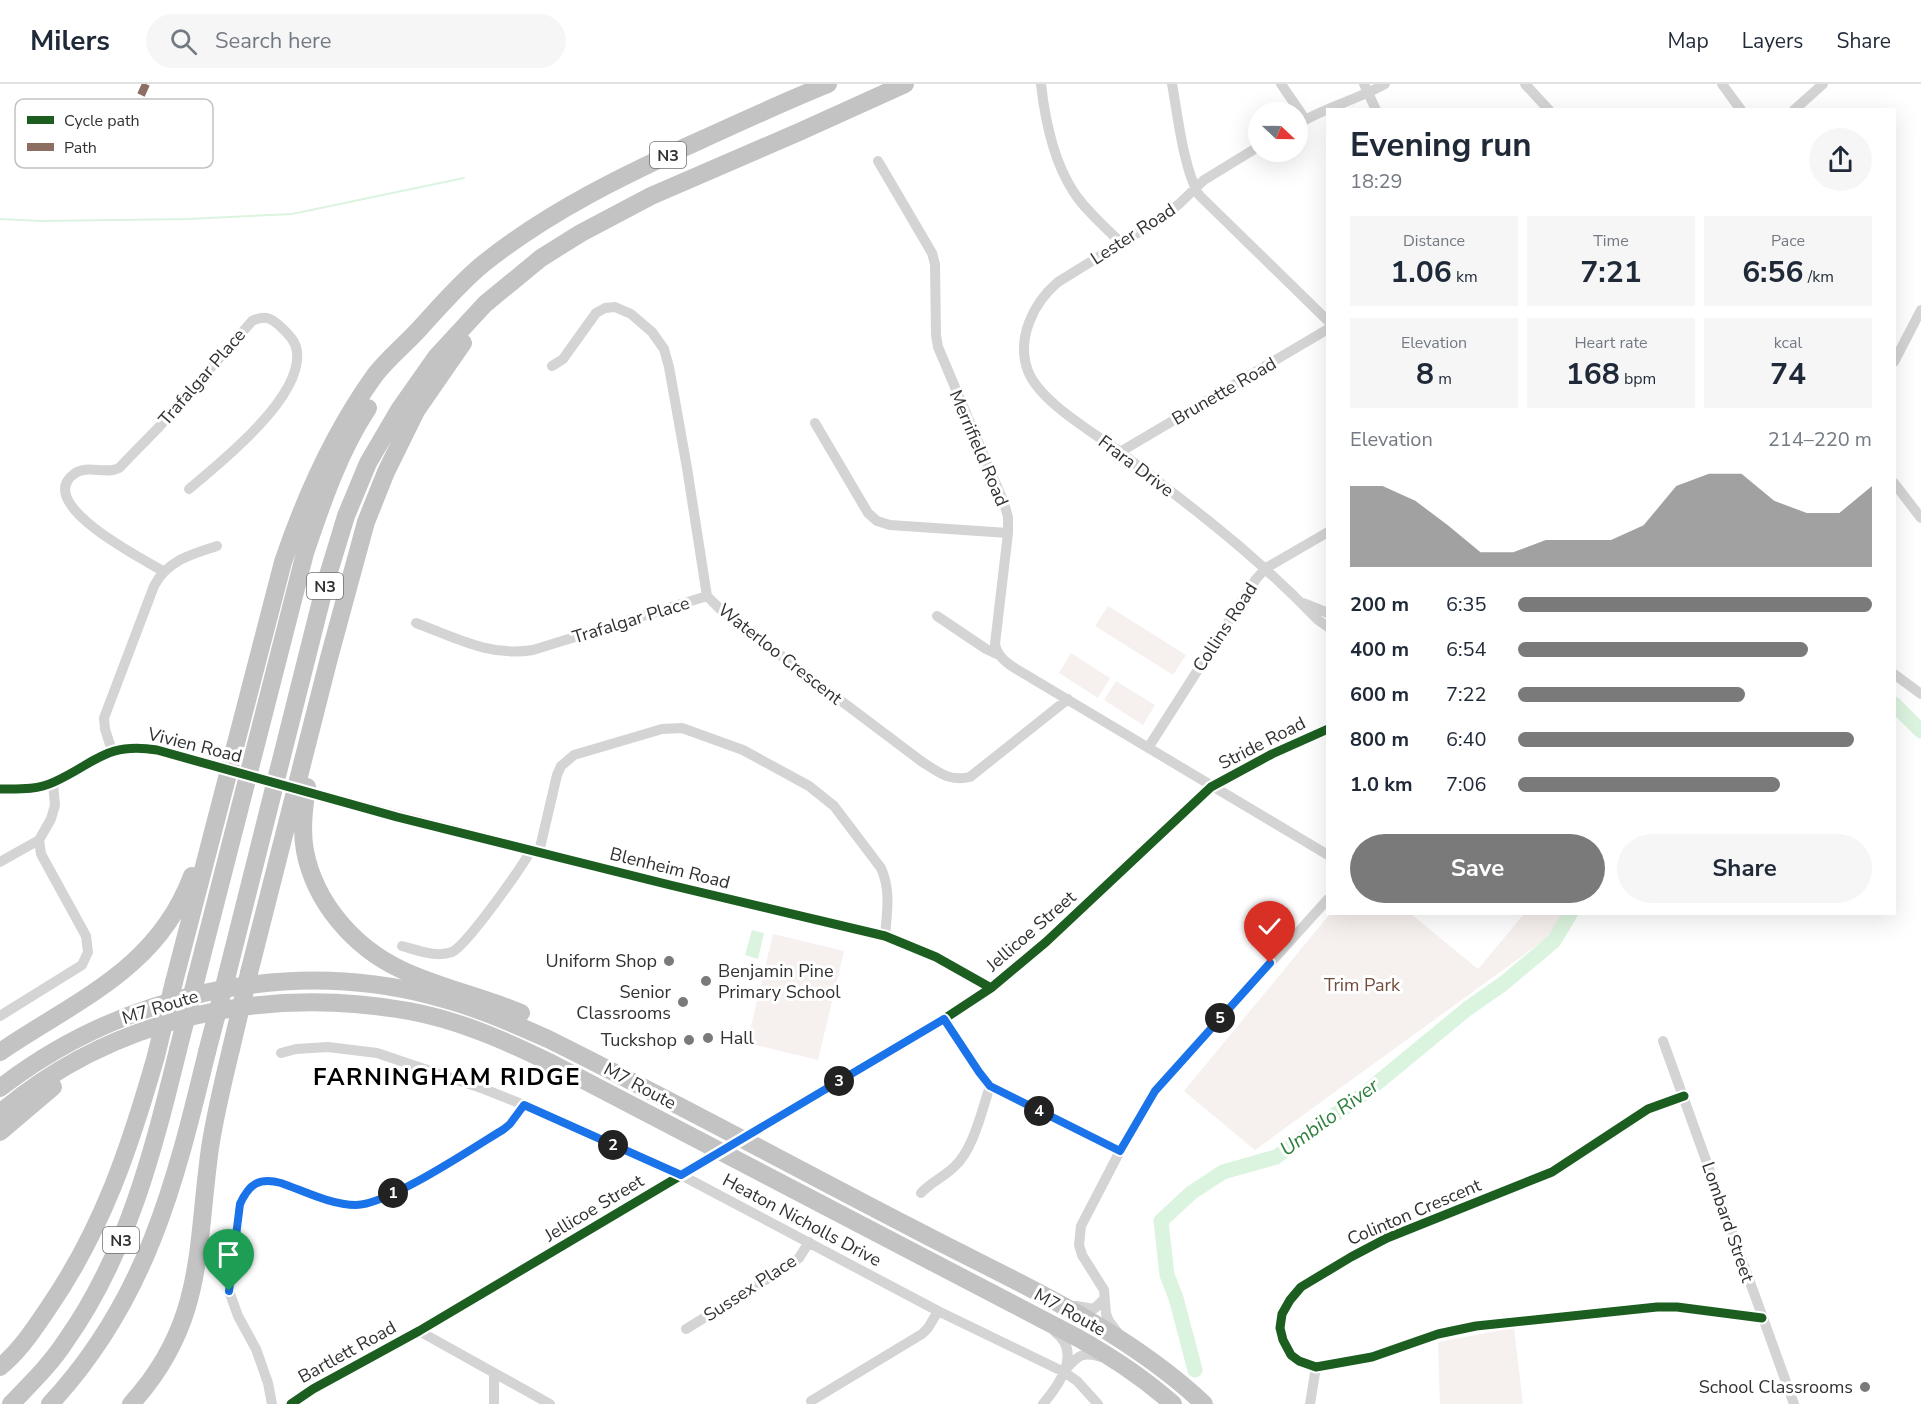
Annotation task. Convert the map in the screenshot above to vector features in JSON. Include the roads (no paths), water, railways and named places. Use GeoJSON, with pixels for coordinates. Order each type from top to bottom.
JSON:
{"type":"FeatureCollection","features":[{"type":"Feature","properties":{"kind":"highway","name":"N3"},"geometry":{"type":"LineString","coordinates":[[12,1404],[65,1343],[108,1270],[131,1218],[146,1174],[305,552],[323,500],[365,412],[422,326],[481,266],[515,240],[563,209],[636,169],[828,84]]}},
{"type":"Feature","properties":{"kind":"highway","name":"N3"},"geometry":{"type":"LineString","coordinates":[[50,1404],[106,1330],[137,1277],[157,1231],[172,1188],[325,585],[346,516],[368,463],[399,410],[437,356],[485,304],[541,258],[581,233],[651,196],[905,84]]}},
{"type":"Feature","properties":{"kind":"highway"},"geometry":{"type":"LineString","coordinates":[[131,1404],[167,1354],[179,1332],[188,1307],[200,1248],[210,1149],[218,1100],[329,658],[366,522],[386,472],[416,411],[452,358],[486,314],[541,258]]}},
{"type":"Feature","properties":{"kind":"highway"},"geometry":{"type":"LineString","coordinates":[[0,1367],[29,1336],[57,1295],[93,1230],[129,1147],[156,1056],[279,578],[305,502],[342,429],[376,374],[422,326]]}},
{"type":"Feature","properties":{"kind":"highway"},"geometry":{"type":"LineString","coordinates":[[329,658],[309,768],[303,829],[305,852],[321,894],[346,930],[363,947],[387,963],[413,975],[495,1002],[522,1014],[662,1089],[724,1131]]}},
{"type":"Feature","properties":{"kind":"highway"},"geometry":{"type":"LineString","coordinates":[[0,1052],[112,981],[141,956],[154,941],[178,908],[211,815],[225,784]]}},
{"type":"Feature","properties":{"kind":"highway","name":"M7 Route"},"geometry":{"type":"LineString","coordinates":[[0,1088],[37,1061],[94,1029],[152,1006],[199,994],[296,981],[372,984],[432,995],[504,1019],[587,1058],[1044,1297],[1127,1343],[1203,1404]]}},
{"type":"Feature","properties":{"kind":"highway","name":"M7 Route"},"geometry":{"type":"LineString","coordinates":[[0,1113],[48,1077],[114,1042],[202,1012],[285,1002],[338,1002],[409,1011],[454,1022],[507,1042],[549,1062],[1088,1343],[1158,1390],[1173,1404]]}},
{"type":"Feature","properties":{"kind":"highway"},"geometry":{"type":"LineString","coordinates":[[0,1132],[48,1091],[100,1057],[114,1042]]}},
{"type":"Feature","properties":{"kind":"street"},"geometry":{"type":"LineString","coordinates":[[1041,84],[1043,107],[1051,139],[1073,192],[1121,243]]}},
{"type":"Feature","properties":{"kind":"street"},"geometry":{"type":"LineString","coordinates":[[1172,84],[1195,188],[1207,203],[1326,319]]}},
{"type":"Feature","properties":{"kind":"street"},"geometry":{"type":"LineString","coordinates":[[1281,84],[1291,102]]}},
{"type":"Feature","properties":{"kind":"street"},"geometry":{"type":"LineString","coordinates":[[1330,108],[1366,89],[1385,84]]}},
{"type":"Feature","properties":{"kind":"street"},"geometry":{"type":"LineString","coordinates":[[1525,84],[1546,108]]}},
{"type":"Feature","properties":{"kind":"street"},"geometry":{"type":"LineString","coordinates":[[1722,84],[1740,108]]}},
{"type":"Feature","properties":{"kind":"street"},"geometry":{"type":"LineString","coordinates":[[1796,108],[1822,84]]}},
{"type":"Feature","properties":{"kind":"street"},"geometry":{"type":"LineString","coordinates":[[1366,89],[1375,108]]}},
{"type":"Feature","properties":{"kind":"street"},"geometry":{"type":"LineString","coordinates":[[1308,118],[1326,110]]}},
{"type":"Feature","properties":{"kind":"street","name":"Lester Road"},"geometry":{"type":"LineString","coordinates":[[1036,305],[1058,282],[1155,222],[1179,204],[1204,180],[1248,153]]}},
{"type":"Feature","properties":{"kind":"street","name":"Merrifield Road"},"geometry":{"type":"LineString","coordinates":[[878,161],[932,253],[935,264],[938,347],[1004,503],[1008,518],[995,644],[999,655]]}},
{"type":"Feature","properties":{"kind":"street","name":"Frara Drive"},"geometry":{"type":"LineString","coordinates":[[1036,305],[1027,329],[1025,354],[1029,372],[1038,388],[1050,401],[1120,452],[1266,568],[1326,626]]}},
{"type":"Feature","properties":{"kind":"street","name":"Waterloo Crescent"},"geometry":{"type":"LineString","coordinates":[[552,366],[563,359],[588,322],[596,313],[605,308],[615,307],[631,314],[652,332],[664,349],[669,367],[707,596],[723,612],[946,778],[970,777],[1068,699]]}},
{"type":"Feature","properties":{"kind":"street"},"geometry":{"type":"LineString","coordinates":[[1896,358],[1921,310]]}},
{"type":"Feature","properties":{"kind":"street","name":"Trafalgar Place"},"geometry":{"type":"LineString","coordinates":[[163,571],[91,526],[72,507],[66,490],[67,483],[75,472],[81,470],[110,471],[119,468],[159,427],[252,321],[260,317],[268,317],[294,341],[297,351],[297,361],[288,384],[272,411],[189,489]]}},
{"type":"Feature","properties":{"kind":"street","name":"Brunette Road"},"geometry":{"type":"LineString","coordinates":[[1120,452],[1326,330]]}},
{"type":"Feature","properties":{"kind":"street"},"geometry":{"type":"LineString","coordinates":[[815,423],[868,513],[877,521],[890,525],[1008,533]]}},
{"type":"Feature","properties":{"kind":"street"},"geometry":{"type":"LineString","coordinates":[[1896,486],[1921,518]]}},
{"type":"Feature","properties":{"kind":"street","name":"Collins Road"},"geometry":{"type":"LineString","coordinates":[[1148,748],[1256,579],[1266,568],[1326,533]]}},
{"type":"Feature","properties":{"kind":"street"},"geometry":{"type":"LineString","coordinates":[[112,751],[104,718],[151,592],[163,571],[172,563],[217,546]]}},
{"type":"Feature","properties":{"kind":"street","name":"Trafalgar Place"},"geometry":{"type":"LineString","coordinates":[[416,623],[499,652],[515,653],[533,650],[707,596]]}},
{"type":"Feature","properties":{"kind":"street","name":"Frara Drive"},"geometry":{"type":"LineString","coordinates":[[1300,602],[1326,612]]}},
{"type":"Feature","properties":{"kind":"street"},"geometry":{"type":"LineString","coordinates":[[937,616],[1033,679],[1326,854]]}},
{"type":"Feature","properties":{"kind":"street"},"geometry":{"type":"LineString","coordinates":[[1896,675],[1921,694]]}},
{"type":"Feature","properties":{"kind":"street"},"geometry":{"type":"LineString","coordinates":[[402,946],[442,954],[460,947],[535,851],[557,775],[566,760],[574,755],[662,729],[682,728],[743,750],[810,786],[834,806],[881,868],[886,880],[888,901],[885,936]]}},
{"type":"Feature","properties":{"kind":"street","name":"Stride Road"},"geometry":{"type":"LineString","coordinates":[[1212,787],[1264,758],[1326,730]]}},
{"type":"Feature","properties":{"kind":"street","name":"Vivien Road"},"geometry":{"type":"LineString","coordinates":[[54,783],[112,751],[142,748],[334,799]]}},
{"type":"Feature","properties":{"kind":"street"},"geometry":{"type":"LineString","coordinates":[[0,789],[27,789],[54,783],[55,805],[39,840],[0,862]]}},
{"type":"Feature","properties":{"kind":"street","name":"Jellicoe Street"},"geometry":{"type":"LineString","coordinates":[[420,1331],[944,1019],[991,988],[1063,927],[1212,787]]}},
{"type":"Feature","properties":{"kind":"street","name":"Blenheim Road"},"geometry":{"type":"LineString","coordinates":[[334,799],[670,885],[885,936],[936,957],[991,988]]}},
{"type":"Feature","properties":{"kind":"street"},"geometry":{"type":"LineString","coordinates":[[0,1016],[82,965],[88,952],[86,936],[41,854],[39,840]]}},
{"type":"Feature","properties":{"kind":"street"},"geometry":{"type":"LineString","coordinates":[[1127,1343],[1109,1321],[1103,1300],[1104,1290],[1082,1255],[1079,1245],[1081,1226],[1120,1151],[1155,1091],[1326,901]]}},
{"type":"Feature","properties":{"kind":"street"},"geometry":{"type":"LineString","coordinates":[[944,1019],[990,1086],[1120,1151]]}},
{"type":"Feature","properties":{"kind":"street","name":"Lombard Street"},"geometry":{"type":"LineString","coordinates":[[1663,1041],[1794,1404]]}},
{"type":"Feature","properties":{"kind":"street","name":"Heaton Nicholls Drive"},"geometry":{"type":"LineString","coordinates":[[281,1053],[296,1048],[327,1047],[377,1053],[484,1089],[686,1172],[809,1242],[938,1311],[1064,1372],[1098,1404]]}},
{"type":"Feature","properties":{"kind":"street"},"geometry":{"type":"LineString","coordinates":[[921,1193],[929,1184],[955,1167],[964,1155],[990,1086]]}},
{"type":"Feature","properties":{"kind":"street","name":"Colinton Crescent"},"geometry":{"type":"LineString","coordinates":[[1317,1367],[1299,1361],[1291,1355],[1282,1340],[1280,1328],[1282,1314],[1301,1287],[1387,1238],[1552,1172],[1648,1109],[1684,1096]]}},
{"type":"Feature","properties":{"kind":"street"},"geometry":{"type":"LineString","coordinates":[[272,1404],[268,1383],[256,1349],[238,1316],[229,1291],[240,1204],[251,1186],[270,1180],[339,1203],[357,1205],[371,1203],[404,1188],[504,1129],[524,1105]]}},
{"type":"Feature","properties":{"kind":"street","name":"Sussex Place"},"geometry":{"type":"LineString","coordinates":[[686,1329],[793,1263],[809,1242]]}},
{"type":"Feature","properties":{"kind":"street"},"geometry":{"type":"LineString","coordinates":[[1044,1297],[1090,1310],[1098,1307],[1103,1300]]}},
{"type":"Feature","properties":{"kind":"street"},"geometry":{"type":"LineString","coordinates":[[1310,1404],[1317,1367],[1372,1357],[1455,1330],[1519,1320],[1657,1307],[1677,1307],[1762,1318]]}},
{"type":"Feature","properties":{"kind":"street"},"geometry":{"type":"LineString","coordinates":[[811,1401],[922,1334],[938,1311]]}},
{"type":"Feature","properties":{"kind":"street"},"geometry":{"type":"LineString","coordinates":[[1033,1315],[1063,1338],[1068,1355],[1064,1372]]}},
{"type":"Feature","properties":{"kind":"street"},"geometry":{"type":"LineString","coordinates":[[420,1331],[550,1404]]}},
{"type":"Feature","properties":{"kind":"street","name":"Bartlett Road"},"geometry":{"type":"LineString","coordinates":[[291,1404],[313,1389],[420,1331]]}},
{"type":"Feature","properties":{"kind":"street"},"geometry":{"type":"LineString","coordinates":[[1043,1404],[1075,1359],[1090,1353],[1117,1362]]}},
{"type":"Feature","properties":{"kind":"street"},"geometry":{"type":"LineString","coordinates":[[494,1373],[494,1404]]}},
{"type":"Feature","properties":{"kind":"waterway"},"geometry":{"type":"LineString","coordinates":[[0,219],[42,221],[189,219],[292,214],[464,178]]}},
{"type":"Feature","properties":{"kind":"waterway","name":"Umbilo River"},"geometry":{"type":"LineString","coordinates":[[1896,706],[1921,731]]}},
{"type":"Feature","properties":{"kind":"waterway","name":"Umbilo River"},"geometry":{"type":"LineString","coordinates":[[1195,1370],[1176,1298],[1167,1275],[1161,1221],[1191,1193],[1223,1172],[1276,1157],[1365,1093],[1554,941],[1569,915]]}},
{"type":"Feature","properties":{"kind":"place","name":"Uniform Shop"},"geometry":{"type":"Point","coordinates":[669,961]}},
{"type":"Feature","properties":{"kind":"place","name":"Benjamin Pine Primary School"},"geometry":{"type":"Point","coordinates":[706,981]}},
{"type":"Feature","properties":{"kind":"place","name":"Senior Classrooms"},"geometry":{"type":"Point","coordinates":[683,1002]}},
{"type":"Feature","properties":{"kind":"place","name":"Hall"},"geometry":{"type":"Point","coordinates":[708,1038]}},
{"type":"Feature","properties":{"kind":"place","name":"Tuckshop"},"geometry":{"type":"Point","coordinates":[689,1040]}},
{"type":"Feature","properties":{"kind":"place","name":"School Classrooms"},"geometry":{"type":"Point","coordinates":[1865,1387]}},
{"type":"Feature","properties":{"kind":"district","name":"FARNINGHAM RIDGE"},"geometry":{"type":"Point","coordinates":[447,1077]}},
{"type":"Feature","properties":{"kind":"park label","name":"Trim Park"},"geometry":{"type":"Point","coordinates":[1362,985]}}]}
